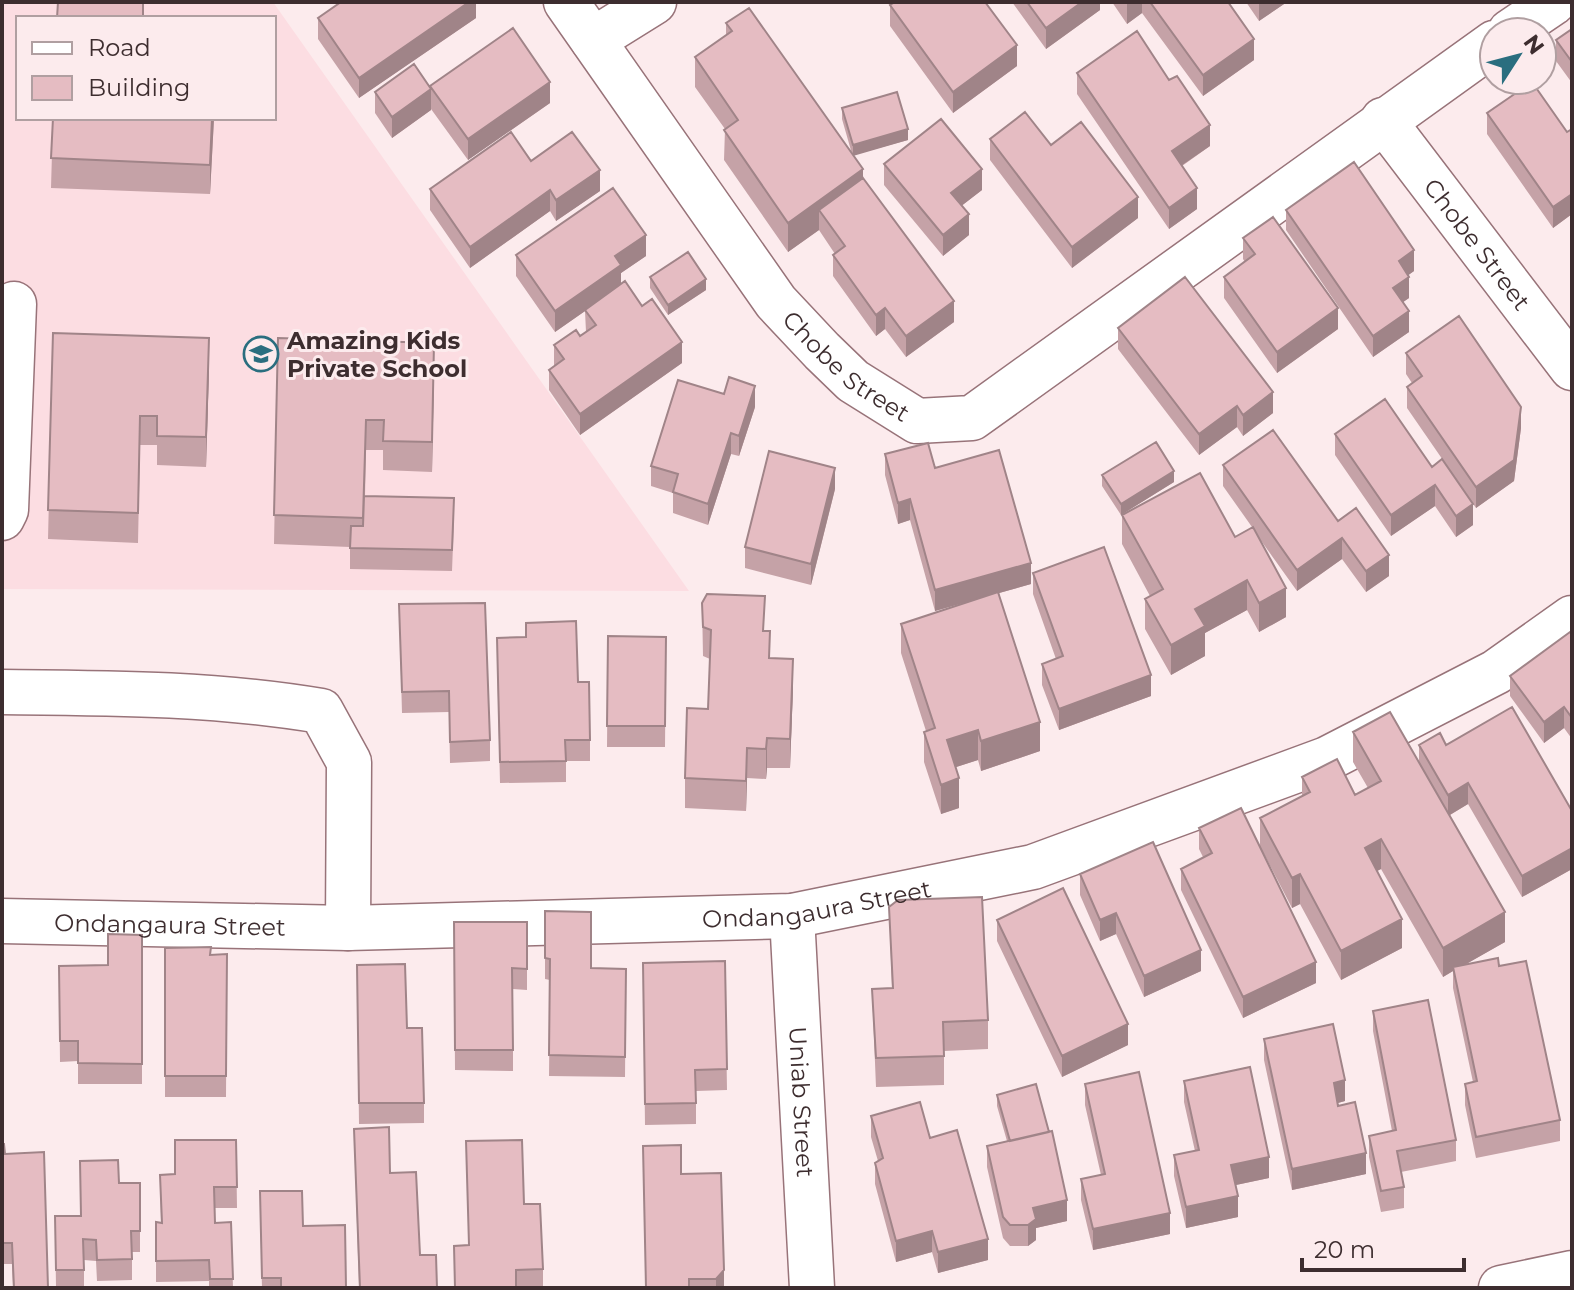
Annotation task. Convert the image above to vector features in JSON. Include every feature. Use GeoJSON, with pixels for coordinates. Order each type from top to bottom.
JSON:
{"type":"FeatureCollection","features":[{"type":"Feature","properties":{"kind":"street","name":"Chobe Street"},"geometry":{"type":"LineString","coordinates":[[566,2],[776,302],[853,381],[917,421],[972,418],[1478,54]]}},
{"type":"Feature","properties":{"kind":"street"},"geometry":{"type":"LineString","coordinates":[[593,40],[654,2]]}},
{"type":"Feature","properties":{"kind":"street"},"geometry":{"type":"LineString","coordinates":[[1533,16],[1554,2]]}},
{"type":"Feature","properties":{"kind":"street","name":"Chobe Street"},"geometry":{"type":"LineString","coordinates":[[1383,120],[1572,368]]}},
{"type":"Feature","properties":{"kind":"street"},"geometry":{"type":"LineString","coordinates":[[2,518],[6,510],[14,304]]}},
{"type":"Feature","properties":{"kind":"street","name":"Ondangaura Street"},"geometry":{"type":"LineString","coordinates":[[2,921],[348,928],[792,916],[1033,867],[1327,759],[1496,672],[1572,618]]}},
{"type":"Feature","properties":{"kind":"street"},"geometry":{"type":"LineString","coordinates":[[2,692],[171,694],[266,702],[321,711],[349,762],[348,928]]}},
{"type":"Feature","properties":{"kind":"street","name":"Uniab Street"},"geometry":{"type":"LineString","coordinates":[[792,916],[812,1288]]}},
{"type":"Feature","properties":{"kind":"street"},"geometry":{"type":"LineString","coordinates":[[1501,1288],[1572,1273]]}},
{"type":"Feature","properties":{"kind":"shaded area","name":"Amazing Kids Private School"},"geometry":{"type":"Polygon","coordinates":[[[2,2],[273,2],[689,591],[2,589],[2,2]]]}},
{"type":"Feature","properties":{"kind":"building"},"geometry":{"type":"Polygon","coordinates":[[[58,2],[143,2],[143,16],[57,16],[58,2]]]}},
{"type":"Feature","properties":{"kind":"building"},"geometry":{"type":"Polygon","coordinates":[[[341,2],[469,2],[359,78],[318,18],[341,2]]]}},
{"type":"Feature","properties":{"kind":"building"},"geometry":{"type":"Polygon","coordinates":[[[895,2],[985,2],[1017,45],[953,92],[890,5],[895,2]]]}},
{"type":"Feature","properties":{"kind":"building"},"geometry":{"type":"Polygon","coordinates":[[[1027,2],[1082,2],[1046,28],[1027,2]]]}},
{"type":"Feature","properties":{"kind":"building"},"geometry":{"type":"Polygon","coordinates":[[[1150,2],[1228,2],[1254,39],[1203,75],[1150,2]]]}},
{"type":"Feature","properties":{"kind":"building"},"geometry":{"type":"Polygon","coordinates":[[[749,8],[863,169],[788,223],[724,130],[738,120],[695,57],[732,31],[726,23],[749,8]]]}},
{"type":"Feature","properties":{"kind":"building"},"geometry":{"type":"Polygon","coordinates":[[[513,28],[550,82],[468,139],[430,86],[513,28]]]}},
{"type":"Feature","properties":{"kind":"building"},"geometry":{"type":"Polygon","coordinates":[[[1572,29],[1572,62],[1558,43],[1558,39],[1572,29]]]}},
{"type":"Feature","properties":{"kind":"building"},"geometry":{"type":"Polygon","coordinates":[[[1137,31],[1169,80],[1177,76],[1210,125],[1172,151],[1197,188],[1169,208],[1077,73],[1137,31]]]}},
{"type":"Feature","properties":{"kind":"building"},"geometry":{"type":"Polygon","coordinates":[[[414,64],[431,89],[392,117],[375,92],[414,64]]]}},
{"type":"Feature","properties":{"kind":"building"},"geometry":{"type":"Polygon","coordinates":[[[897,92],[908,129],[853,145],[842,108],[897,92]]]}},
{"type":"Feature","properties":{"kind":"building"},"geometry":{"type":"Polygon","coordinates":[[[1512,96],[1542,96],[1567,132],[1572,129],[1572,194],[1553,207],[1487,113],[1512,96]]]}},
{"type":"Feature","properties":{"kind":"building"},"geometry":{"type":"Polygon","coordinates":[[[1025,112],[1051,145],[1081,122],[1138,197],[1072,247],[990,139],[1025,112]]]}},
{"type":"Feature","properties":{"kind":"building"},"geometry":{"type":"Polygon","coordinates":[[[941,119],[982,169],[951,193],[969,214],[943,235],[884,164],[941,119]]]}},
{"type":"Feature","properties":{"kind":"building"},"geometry":{"type":"Polygon","coordinates":[[[53,120],[212,120],[210,165],[51,158],[53,120]]]}},
{"type":"Feature","properties":{"kind":"building"},"geometry":{"type":"Polygon","coordinates":[[[511,132],[531,161],[572,132],[600,170],[556,200],[550,190],[470,247],[430,189],[511,132]]]}},
{"type":"Feature","properties":{"kind":"building"},"geometry":{"type":"Polygon","coordinates":[[[1354,162],[1414,250],[1399,261],[1409,277],[1393,288],[1409,311],[1373,336],[1286,210],[1354,162]]]}},
{"type":"Feature","properties":{"kind":"building"},"geometry":{"type":"Polygon","coordinates":[[[863,178],[954,301],[906,336],[885,308],[876,315],[833,255],[845,246],[819,210],[863,178]]]}},
{"type":"Feature","properties":{"kind":"building"},"geometry":{"type":"Polygon","coordinates":[[[613,188],[646,235],[615,256],[621,265],[555,311],[516,255],[613,188]]]}},
{"type":"Feature","properties":{"kind":"building"},"geometry":{"type":"Polygon","coordinates":[[[1273,217],[1338,308],[1277,352],[1224,277],[1255,254],[1243,238],[1273,217]]]}},
{"type":"Feature","properties":{"kind":"building"},"geometry":{"type":"Polygon","coordinates":[[[688,252],[706,279],[668,305],[650,277],[688,252]]]}},
{"type":"Feature","properties":{"kind":"building"},"geometry":{"type":"Polygon","coordinates":[[[1185,277],[1273,392],[1243,415],[1237,406],[1199,434],[1118,328],[1185,277]]]}},
{"type":"Feature","properties":{"kind":"building"},"geometry":{"type":"Polygon","coordinates":[[[625,281],[642,306],[652,299],[682,342],[580,414],[549,370],[564,359],[554,345],[576,330],[580,336],[596,325],[585,310],[625,281]]]}},
{"type":"Feature","properties":{"kind":"building"},"geometry":{"type":"Polygon","coordinates":[[[1459,316],[1521,407],[1514,460],[1476,487],[1407,387],[1422,376],[1406,353],[1459,316]]]}},
{"type":"Feature","properties":{"kind":"building"},"geometry":{"type":"Polygon","coordinates":[[[53,333],[209,338],[206,437],[157,436],[157,416],[140,416],[138,513],[48,510],[53,333]]]}},
{"type":"Feature","properties":{"kind":"building"},"geometry":{"type":"Polygon","coordinates":[[[278,338],[434,343],[432,442],[383,441],[384,420],[366,420],[363,518],[274,515],[278,338]]]}},
{"type":"Feature","properties":{"kind":"building"},"geometry":{"type":"Polygon","coordinates":[[[729,377],[755,386],[739,436],[731,433],[708,504],[673,492],[678,474],[651,466],[678,380],[724,394],[729,377]]]}},
{"type":"Feature","properties":{"kind":"building"},"geometry":{"type":"Polygon","coordinates":[[[1385,399],[1432,467],[1442,459],[1473,504],[1456,516],[1435,485],[1391,515],[1335,434],[1385,399]]]}},
{"type":"Feature","properties":{"kind":"building"},"geometry":{"type":"Polygon","coordinates":[[[1273,430],[1338,521],[1356,508],[1389,555],[1366,571],[1342,538],[1297,570],[1223,465],[1273,430]]]}},
{"type":"Feature","properties":{"kind":"building"},"geometry":{"type":"Polygon","coordinates":[[[1156,442],[1174,471],[1121,504],[1102,475],[1156,442]]]}},
{"type":"Feature","properties":{"kind":"building"},"geometry":{"type":"Polygon","coordinates":[[[928,443],[935,468],[999,450],[1031,563],[935,590],[910,499],[898,503],[885,454],[928,443]]]}},
{"type":"Feature","properties":{"kind":"building"},"geometry":{"type":"Polygon","coordinates":[[[769,451],[835,468],[811,564],[745,547],[769,451]]]}},
{"type":"Feature","properties":{"kind":"building"},"geometry":{"type":"Polygon","coordinates":[[[1200,473],[1235,537],[1253,527],[1286,588],[1259,603],[1247,580],[1195,609],[1205,626],[1171,645],[1145,599],[1163,589],[1122,515],[1200,473]]]}},
{"type":"Feature","properties":{"kind":"building"},"geometry":{"type":"Polygon","coordinates":[[[364,496],[454,498],[452,550],[350,548],[351,526],[363,526],[364,496]]]}},
{"type":"Feature","properties":{"kind":"building"},"geometry":{"type":"Polygon","coordinates":[[[1104,547],[1151,675],[1059,709],[1042,664],[1063,656],[1033,573],[1104,547]]]}},
{"type":"Feature","properties":{"kind":"building"},"geometry":{"type":"Polygon","coordinates":[[[998,592],[1040,722],[981,741],[978,730],[947,740],[959,778],[941,785],[924,732],[935,728],[901,624],[998,592]]]}},
{"type":"Feature","properties":{"kind":"building"},"geometry":{"type":"Polygon","coordinates":[[[707,594],[765,596],[763,631],[770,631],[769,658],[793,659],[790,739],[767,738],[766,749],[747,748],[746,781],[685,778],[687,708],[708,709],[711,630],[703,627],[702,603],[707,594]]]}},
{"type":"Feature","properties":{"kind":"building"},"geometry":{"type":"Polygon","coordinates":[[[485,603],[490,740],[450,742],[449,691],[402,692],[399,604],[485,603]]]}},
{"type":"Feature","properties":{"kind":"building"},"geometry":{"type":"Polygon","coordinates":[[[576,621],[578,682],[589,682],[590,740],[565,740],[566,761],[500,762],[497,638],[526,637],[526,623],[576,621]]]}},
{"type":"Feature","properties":{"kind":"building"},"geometry":{"type":"Polygon","coordinates":[[[1570,632],[1572,718],[1564,707],[1544,722],[1510,676],[1570,632]]]}},
{"type":"Feature","properties":{"kind":"building"},"geometry":{"type":"Polygon","coordinates":[[[608,636],[666,637],[665,726],[607,726],[608,636]]]}},
{"type":"Feature","properties":{"kind":"building"},"geometry":{"type":"Polygon","coordinates":[[[1512,707],[1572,811],[1572,848],[1522,876],[1468,783],[1448,795],[1419,745],[1440,733],[1446,745],[1512,707]]]}},
{"type":"Feature","properties":{"kind":"building"},"geometry":{"type":"Polygon","coordinates":[[[1390,712],[1505,912],[1443,948],[1381,839],[1365,848],[1402,919],[1341,951],[1300,874],[1292,878],[1260,818],[1310,792],[1302,777],[1337,759],[1355,795],[1381,781],[1353,732],[1390,712]]]}},
{"type":"Feature","properties":{"kind":"building"},"geometry":{"type":"Polygon","coordinates":[[[1241,808],[1316,962],[1243,997],[1181,869],[1212,853],[1199,828],[1241,808]]]}},
{"type":"Feature","properties":{"kind":"building"},"geometry":{"type":"Polygon","coordinates":[[[1153,842],[1201,950],[1144,976],[1116,913],[1100,920],[1080,874],[1153,842]]]}},
{"type":"Feature","properties":{"kind":"building"},"geometry":{"type":"Polygon","coordinates":[[[1063,888],[1128,1024],[1062,1056],[997,920],[1063,888]]]}},
{"type":"Feature","properties":{"kind":"building"},"geometry":{"type":"Polygon","coordinates":[[[982,897],[988,1020],[943,1022],[944,1056],[876,1058],[872,989],[893,988],[889,907],[898,900],[982,897]]]}},
{"type":"Feature","properties":{"kind":"building"},"geometry":{"type":"Polygon","coordinates":[[[545,911],[591,912],[591,968],[626,969],[625,1057],[549,1055],[550,959],[545,958],[545,911]]]}},
{"type":"Feature","properties":{"kind":"building"},"geometry":{"type":"Polygon","coordinates":[[[454,922],[527,922],[527,969],[512,968],[513,1050],[455,1050],[454,922]]]}},
{"type":"Feature","properties":{"kind":"building"},"geometry":{"type":"Polygon","coordinates":[[[108,934],[142,935],[142,1064],[78,1063],[78,1041],[60,1041],[59,966],[108,965],[108,934]]]}},
{"type":"Feature","properties":{"kind":"building"},"geometry":{"type":"Polygon","coordinates":[[[211,947],[210,955],[227,954],[226,1076],[165,1076],[165,948],[211,947]]]}},
{"type":"Feature","properties":{"kind":"building"},"geometry":{"type":"Polygon","coordinates":[[[1498,958],[1499,966],[1526,961],[1560,1120],[1476,1137],[1465,1084],[1477,1081],[1453,967],[1498,958]]]}},
{"type":"Feature","properties":{"kind":"building"},"geometry":{"type":"Polygon","coordinates":[[[725,961],[727,1069],[695,1070],[696,1103],[645,1104],[643,963],[725,961]]]}},
{"type":"Feature","properties":{"kind":"building"},"geometry":{"type":"Polygon","coordinates":[[[405,964],[407,1028],[422,1028],[424,1103],[359,1103],[357,965],[405,964]]]}},
{"type":"Feature","properties":{"kind":"building"},"geometry":{"type":"Polygon","coordinates":[[[1428,1000],[1456,1140],[1397,1151],[1404,1187],[1381,1191],[1369,1136],[1396,1130],[1373,1011],[1428,1000]]]}},
{"type":"Feature","properties":{"kind":"building"},"geometry":{"type":"Polygon","coordinates":[[[1333,1024],[1345,1080],[1334,1083],[1338,1106],[1355,1102],[1366,1153],[1292,1169],[1264,1039],[1333,1024]]]}},
{"type":"Feature","properties":{"kind":"building"},"geometry":{"type":"Polygon","coordinates":[[[1250,1067],[1269,1157],[1231,1165],[1238,1196],[1186,1207],[1174,1155],[1199,1150],[1184,1081],[1250,1067]]]}},
{"type":"Feature","properties":{"kind":"building"},"geometry":{"type":"Polygon","coordinates":[[[1139,1072],[1170,1213],[1093,1229],[1081,1179],[1105,1174],[1085,1084],[1139,1072]]]}},
{"type":"Feature","properties":{"kind":"building"},"geometry":{"type":"Polygon","coordinates":[[[1036,1084],[1049,1132],[1010,1141],[997,1095],[1036,1084]]]}},
{"type":"Feature","properties":{"kind":"building"},"geometry":{"type":"Polygon","coordinates":[[[920,1102],[930,1138],[957,1130],[988,1239],[938,1252],[932,1231],[896,1241],[875,1163],[883,1158],[871,1116],[920,1102]]]}},
{"type":"Feature","properties":{"kind":"building"},"geometry":{"type":"Polygon","coordinates":[[[389,1127],[390,1173],[416,1172],[420,1255],[436,1255],[437,1288],[360,1288],[354,1129],[389,1127]]]}},
{"type":"Feature","properties":{"kind":"building"},"geometry":{"type":"Polygon","coordinates":[[[1052,1131],[1067,1200],[1033,1208],[1036,1219],[1028,1225],[1010,1225],[1003,1217],[987,1146],[1052,1131]]]}},
{"type":"Feature","properties":{"kind":"building"},"geometry":{"type":"Polygon","coordinates":[[[175,1140],[236,1140],[237,1187],[214,1187],[215,1223],[231,1222],[233,1279],[210,1279],[209,1260],[156,1261],[156,1222],[162,1223],[160,1175],[175,1174],[175,1140]]]}},
{"type":"Feature","properties":{"kind":"building"},"geometry":{"type":"Polygon","coordinates":[[[522,1140],[524,1204],[540,1204],[543,1269],[516,1270],[516,1288],[455,1288],[454,1246],[469,1245],[466,1141],[522,1140]]]}},
{"type":"Feature","properties":{"kind":"building"},"geometry":{"type":"Polygon","coordinates":[[[2,1144],[5,1154],[44,1152],[48,1288],[14,1288],[12,1243],[2,1243],[2,1144]]]}},
{"type":"Feature","properties":{"kind":"building"},"geometry":{"type":"Polygon","coordinates":[[[681,1145],[681,1174],[721,1173],[724,1270],[716,1279],[689,1279],[689,1288],[646,1288],[643,1146],[681,1145]]]}},
{"type":"Feature","properties":{"kind":"building"},"geometry":{"type":"Polygon","coordinates":[[[118,1160],[119,1183],[140,1183],[140,1231],[131,1231],[132,1259],[97,1260],[96,1240],[83,1239],[84,1270],[56,1270],[55,1216],[81,1216],[80,1161],[118,1160]]]}},
{"type":"Feature","properties":{"kind":"building"},"geometry":{"type":"Polygon","coordinates":[[[260,1191],[302,1191],[303,1226],[345,1225],[346,1288],[281,1288],[281,1278],[262,1278],[260,1191]]]}},
{"type":"Feature","properties":{"kind":"place","name":"Amazing Kids Private School"},"geometry":{"type":"Point","coordinates":[261,354]}}]}
